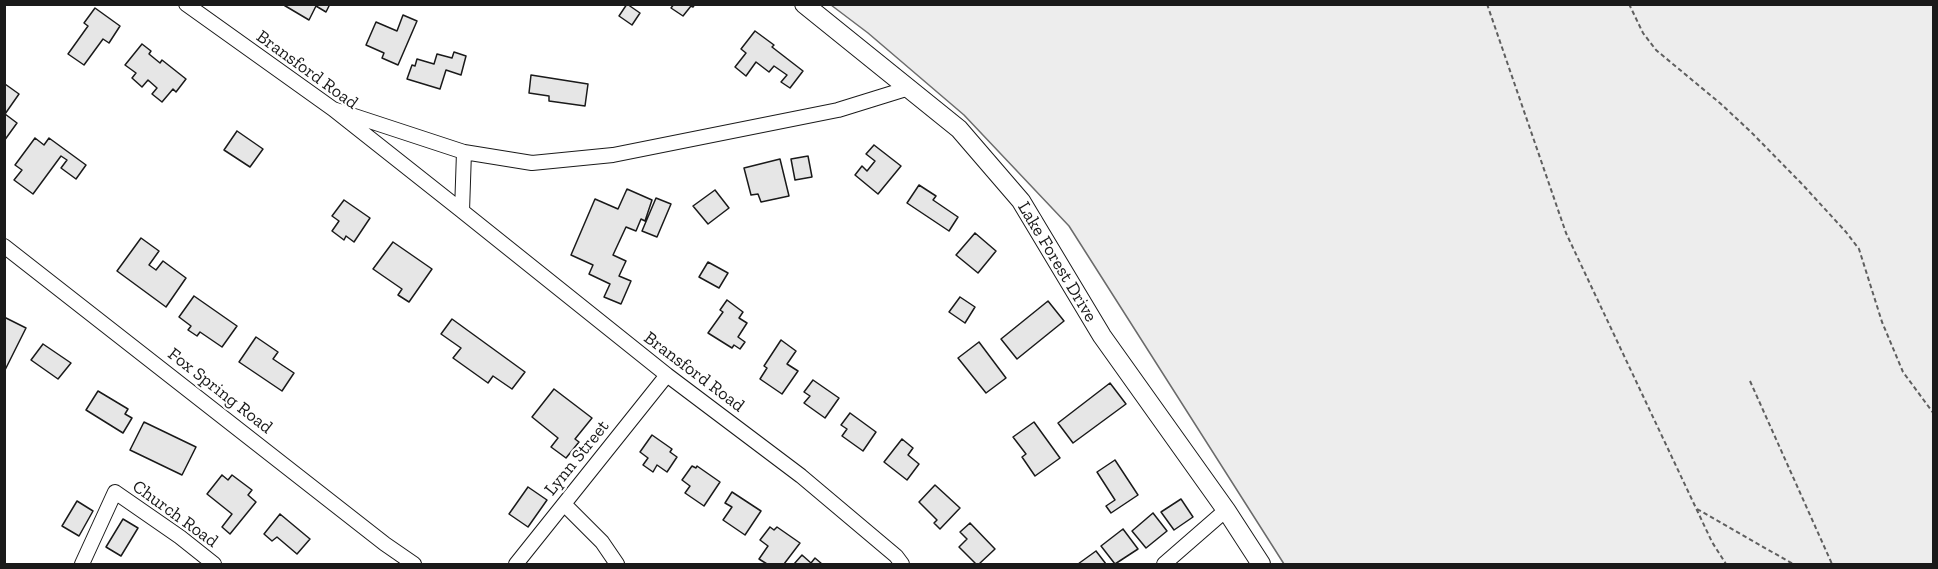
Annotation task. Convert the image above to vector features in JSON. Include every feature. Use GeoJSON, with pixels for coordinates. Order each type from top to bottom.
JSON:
{"type":"FeatureCollection","features":[{"type":"Feature","properties":{"kind":"street","name":"Bransford Road"},"geometry":{"type":"LineString","coordinates":[[186,4],[333,109],[667,375],[801,476],[896,556],[902,564]]}},
{"type":"Feature","properties":{"kind":"street","name":"Lake Forest Drive"},"geometry":{"type":"LineString","coordinates":[[804,4],[959,129],[1021,201],[1102,336],[1226,510],[1261,564]]}},
{"type":"Feature","properties":{"kind":"street"},"geometry":{"type":"LineString","coordinates":[[333,109],[464,152],[532,163],[613,155],[838,110],[909,88]]}},
{"type":"Feature","properties":{"kind":"street"},"geometry":{"type":"LineString","coordinates":[[462,211],[464,152]]}},
{"type":"Feature","properties":{"kind":"street","name":"Fox Spring Road"},"geometry":{"type":"LineString","coordinates":[[4,246],[385,544],[414,564]]}},
{"type":"Feature","properties":{"kind":"street","name":"Lynn Street"},"geometry":{"type":"LineString","coordinates":[[516,564],[667,375]]}},
{"type":"Feature","properties":{"kind":"street","name":"Church Road"},"geometry":{"type":"LineString","coordinates":[[82,564],[115,492],[180,537],[214,564]]}},
{"type":"Feature","properties":{"kind":"street"},"geometry":{"type":"LineString","coordinates":[[564,504],[602,542],[617,564]]}},
{"type":"Feature","properties":{"kind":"street"},"geometry":{"type":"LineString","coordinates":[[1164,564],[1226,510]]}},
{"type":"Feature","properties":{"kind":"path"},"geometry":{"type":"LineString","coordinates":[[1486,4],[1566,233],[1712,542],[1726,564]]}},
{"type":"Feature","properties":{"kind":"path"},"geometry":{"type":"LineString","coordinates":[[1629,4],[1643,33],[1656,50],[1751,132],[1802,184],[1859,249],[1882,322],[1903,372],[1934,414]]}},
{"type":"Feature","properties":{"kind":"path"},"geometry":{"type":"LineString","coordinates":[[1750,381],[1832,564]]}},
{"type":"Feature","properties":{"kind":"path"},"geometry":{"type":"LineString","coordinates":[[1697,510],[1793,564]]}},
{"type":"Feature","properties":{"kind":"shaded area"},"geometry":{"type":"Polygon","coordinates":[[[831,5],[1933,5],[1933,564],[1284,564],[1069,226],[964,115],[868,33],[831,5]]]}},
{"type":"Feature","properties":{"kind":"building"},"geometry":{"type":"Polygon","coordinates":[[[282,4],[330,4],[326,12],[316,6],[309,20],[282,4]]]}},
{"type":"Feature","properties":{"kind":"building"},"geometry":{"type":"Polygon","coordinates":[[[627,4],[640,13],[632,25],[619,16],[627,4]]]}},
{"type":"Feature","properties":{"kind":"building"},"geometry":{"type":"Polygon","coordinates":[[[674,4],[695,4],[683,16],[671,8],[674,4]]]}},
{"type":"Feature","properties":{"kind":"building"},"geometry":{"type":"Polygon","coordinates":[[[95,8],[120,26],[109,43],[103,39],[84,65],[68,54],[88,26],[84,23],[95,8]]]}},
{"type":"Feature","properties":{"kind":"building"},"geometry":{"type":"Polygon","coordinates":[[[403,15],[417,21],[398,65],[382,58],[384,53],[366,45],[376,22],[397,31],[403,15]]]}},
{"type":"Feature","properties":{"kind":"building"},"geometry":{"type":"Polygon","coordinates":[[[755,31],[803,71],[790,88],[781,82],[787,75],[774,66],[769,72],[756,62],[746,76],[735,67],[746,53],[741,49],[755,31]]]}},
{"type":"Feature","properties":{"kind":"building"},"geometry":{"type":"Polygon","coordinates":[[[142,44],[160,63],[162,60],[186,79],[176,92],[173,89],[162,102],[152,94],[157,88],[148,80],[142,87],[132,78],[136,73],[125,65],[142,44]]]}},
{"type":"Feature","properties":{"kind":"building"},"geometry":{"type":"Polygon","coordinates":[[[454,52],[466,56],[461,75],[446,70],[440,89],[407,79],[417,59],[434,64],[437,54],[452,58],[454,52]]]}},
{"type":"Feature","properties":{"kind":"building"},"geometry":{"type":"Polygon","coordinates":[[[531,75],[588,84],[585,106],[549,101],[549,96],[529,93],[531,75]]]}},
{"type":"Feature","properties":{"kind":"building"},"geometry":{"type":"Polygon","coordinates":[[[4,85],[19,94],[5,114],[17,123],[4,141],[4,85]]]}},
{"type":"Feature","properties":{"kind":"building"},"geometry":{"type":"Polygon","coordinates":[[[237,131],[263,149],[250,167],[224,150],[237,131]]]}},
{"type":"Feature","properties":{"kind":"building"},"geometry":{"type":"Polygon","coordinates":[[[35,138],[44,145],[49,138],[86,165],[76,179],[61,168],[67,160],[61,156],[33,194],[14,180],[22,170],[15,165],[35,138]]]}},
{"type":"Feature","properties":{"kind":"building"},"geometry":{"type":"Polygon","coordinates":[[[874,145],[901,166],[878,194],[855,175],[862,166],[867,171],[875,161],[866,154],[874,145]]]}},
{"type":"Feature","properties":{"kind":"building"},"geometry":{"type":"Polygon","coordinates":[[[808,156],[812,177],[795,180],[791,159],[808,156]]]}},
{"type":"Feature","properties":{"kind":"building"},"geometry":{"type":"Polygon","coordinates":[[[780,159],[789,196],[761,202],[758,194],[751,195],[744,168],[780,159]]]}},
{"type":"Feature","properties":{"kind":"building"},"geometry":{"type":"Polygon","coordinates":[[[919,185],[936,196],[933,200],[958,217],[949,231],[907,203],[919,185]]]}},
{"type":"Feature","properties":{"kind":"building"},"geometry":{"type":"Polygon","coordinates":[[[627,189],[652,200],[645,221],[641,219],[636,231],[626,227],[613,255],[626,261],[619,276],[631,281],[621,304],[604,297],[610,284],[589,274],[593,265],[571,255],[595,199],[618,209],[627,189]]]}},
{"type":"Feature","properties":{"kind":"building"},"geometry":{"type":"Polygon","coordinates":[[[715,190],[729,208],[708,224],[693,206],[715,190]]]}},
{"type":"Feature","properties":{"kind":"building"},"geometry":{"type":"Polygon","coordinates":[[[656,198],[671,204],[657,237],[642,231],[656,198]]]}},
{"type":"Feature","properties":{"kind":"building"},"geometry":{"type":"Polygon","coordinates":[[[344,200],[370,218],[354,242],[346,236],[344,240],[332,231],[339,221],[332,216],[344,200]]]}},
{"type":"Feature","properties":{"kind":"building"},"geometry":{"type":"Polygon","coordinates":[[[975,233],[996,251],[978,273],[956,255],[975,233]]]}},
{"type":"Feature","properties":{"kind":"building"},"geometry":{"type":"Polygon","coordinates":[[[141,238],[159,251],[149,265],[156,270],[163,261],[186,278],[166,307],[117,271],[141,238]]]}},
{"type":"Feature","properties":{"kind":"building"},"geometry":{"type":"Polygon","coordinates":[[[393,242],[432,269],[409,302],[398,295],[402,289],[373,269],[393,242]]]}},
{"type":"Feature","properties":{"kind":"building"},"geometry":{"type":"Polygon","coordinates":[[[708,262],[728,273],[719,288],[699,277],[708,262]]]}},
{"type":"Feature","properties":{"kind":"building"},"geometry":{"type":"Polygon","coordinates":[[[194,296],[237,326],[222,347],[200,332],[197,336],[188,330],[191,326],[179,317],[194,296]]]}},
{"type":"Feature","properties":{"kind":"building"},"geometry":{"type":"Polygon","coordinates":[[[960,297],[975,307],[965,323],[949,312],[960,297]]]}},
{"type":"Feature","properties":{"kind":"building"},"geometry":{"type":"Polygon","coordinates":[[[727,300],[743,312],[739,318],[747,323],[738,337],[745,342],[740,349],[734,345],[732,348],[708,333],[723,312],[720,310],[727,300]]]}},
{"type":"Feature","properties":{"kind":"building"},"geometry":{"type":"Polygon","coordinates":[[[1048,301],[1064,321],[1017,359],[1001,339],[1048,301]]]}},
{"type":"Feature","properties":{"kind":"building"},"geometry":{"type":"Polygon","coordinates":[[[4,317],[26,328],[5,370],[4,370],[4,317]]]}},
{"type":"Feature","properties":{"kind":"building"},"geometry":{"type":"Polygon","coordinates":[[[452,319],[525,372],[512,389],[493,376],[488,383],[453,358],[461,348],[441,334],[452,319]]]}},
{"type":"Feature","properties":{"kind":"building"},"geometry":{"type":"Polygon","coordinates":[[[256,337],[278,352],[273,359],[294,373],[282,391],[239,362],[256,337]]]}},
{"type":"Feature","properties":{"kind":"building"},"geometry":{"type":"Polygon","coordinates":[[[781,340],[796,351],[787,364],[798,371],[782,394],[760,379],[767,368],[764,366],[781,340]]]}},
{"type":"Feature","properties":{"kind":"building"},"geometry":{"type":"Polygon","coordinates":[[[979,342],[1006,378],[986,393],[958,358],[979,342]]]}},
{"type":"Feature","properties":{"kind":"building"},"geometry":{"type":"Polygon","coordinates":[[[43,344],[71,363],[58,379],[31,360],[43,344]]]}},
{"type":"Feature","properties":{"kind":"building"},"geometry":{"type":"Polygon","coordinates":[[[813,380],[839,398],[825,418],[804,403],[810,396],[804,392],[813,380]]]}},
{"type":"Feature","properties":{"kind":"building"},"geometry":{"type":"Polygon","coordinates":[[[1110,383],[1126,404],[1073,443],[1058,423],[1110,383]]]}},
{"type":"Feature","properties":{"kind":"building"},"geometry":{"type":"Polygon","coordinates":[[[554,389],[592,418],[575,439],[579,442],[566,458],[551,447],[558,438],[532,417],[554,389]]]}},
{"type":"Feature","properties":{"kind":"building"},"geometry":{"type":"Polygon","coordinates":[[[98,391],[128,409],[125,414],[132,418],[123,433],[86,410],[98,391]]]}},
{"type":"Feature","properties":{"kind":"building"},"geometry":{"type":"Polygon","coordinates":[[[850,413],[876,432],[863,451],[842,436],[847,429],[841,425],[850,413]]]}},
{"type":"Feature","properties":{"kind":"building"},"geometry":{"type":"Polygon","coordinates":[[[144,422],[196,447],[182,475],[130,450],[144,422]]]}},
{"type":"Feature","properties":{"kind":"building"},"geometry":{"type":"Polygon","coordinates":[[[1034,422],[1060,458],[1035,476],[1022,457],[1026,454],[1013,437],[1034,422]]]}},
{"type":"Feature","properties":{"kind":"building"},"geometry":{"type":"Polygon","coordinates":[[[652,435],[672,449],[670,452],[677,457],[667,472],[657,465],[653,472],[643,465],[648,458],[640,452],[652,435]]]}},
{"type":"Feature","properties":{"kind":"building"},"geometry":{"type":"Polygon","coordinates":[[[902,439],[913,448],[908,455],[919,464],[907,480],[884,462],[902,439]]]}},
{"type":"Feature","properties":{"kind":"building"},"geometry":{"type":"Polygon","coordinates":[[[1115,460],[1138,495],[1111,513],[1106,506],[1115,500],[1097,472],[1115,460]]]}},
{"type":"Feature","properties":{"kind":"building"},"geometry":{"type":"Polygon","coordinates":[[[692,466],[696,468],[697,466],[720,482],[704,506],[685,493],[690,486],[682,480],[692,466]]]}},
{"type":"Feature","properties":{"kind":"building"},"geometry":{"type":"Polygon","coordinates":[[[222,475],[228,480],[232,475],[252,490],[248,495],[256,502],[230,534],[222,527],[232,514],[207,494],[222,475]]]}},
{"type":"Feature","properties":{"kind":"building"},"geometry":{"type":"Polygon","coordinates":[[[935,485],[960,508],[940,529],[934,523],[937,520],[919,502],[935,485]]]}},
{"type":"Feature","properties":{"kind":"building"},"geometry":{"type":"Polygon","coordinates":[[[528,487],[547,500],[528,527],[509,514],[528,487]]]}},
{"type":"Feature","properties":{"kind":"building"},"geometry":{"type":"Polygon","coordinates":[[[732,492],[761,511],[745,535],[723,520],[732,507],[725,503],[732,492]]]}},
{"type":"Feature","properties":{"kind":"building"},"geometry":{"type":"Polygon","coordinates":[[[1181,499],[1193,517],[1174,530],[1161,512],[1181,499]]]}},
{"type":"Feature","properties":{"kind":"building"},"geometry":{"type":"Polygon","coordinates":[[[77,501],[93,511],[79,536],[62,526],[77,501]]]}},
{"type":"Feature","properties":{"kind":"building"},"geometry":{"type":"Polygon","coordinates":[[[1153,513],[1167,531],[1146,548],[1132,531],[1153,513]]]}},
{"type":"Feature","properties":{"kind":"building"},"geometry":{"type":"Polygon","coordinates":[[[280,514],[310,539],[297,554],[277,537],[272,541],[264,534],[280,514]]]}},
{"type":"Feature","properties":{"kind":"building"},"geometry":{"type":"Polygon","coordinates":[[[123,519],[138,528],[121,556],[106,547],[123,519]]]}},
{"type":"Feature","properties":{"kind":"building"},"geometry":{"type":"Polygon","coordinates":[[[970,523],[995,549],[979,564],[976,564],[959,547],[967,539],[960,532],[970,523]]]}},
{"type":"Feature","properties":{"kind":"building"},"geometry":{"type":"Polygon","coordinates":[[[770,527],[774,530],[777,527],[800,543],[784,564],[767,564],[759,559],[768,546],[760,540],[770,527]]]}},
{"type":"Feature","properties":{"kind":"building"},"geometry":{"type":"Polygon","coordinates":[[[1123,529],[1138,549],[1115,564],[1101,546],[1123,529]]]}},
{"type":"Feature","properties":{"kind":"building"},"geometry":{"type":"Polygon","coordinates":[[[1096,551],[1106,564],[1078,564],[1096,551]]]}},
{"type":"Feature","properties":{"kind":"building"},"geometry":{"type":"Polygon","coordinates":[[[802,555],[811,563],[815,558],[822,564],[794,564],[802,555]]]}}]}
